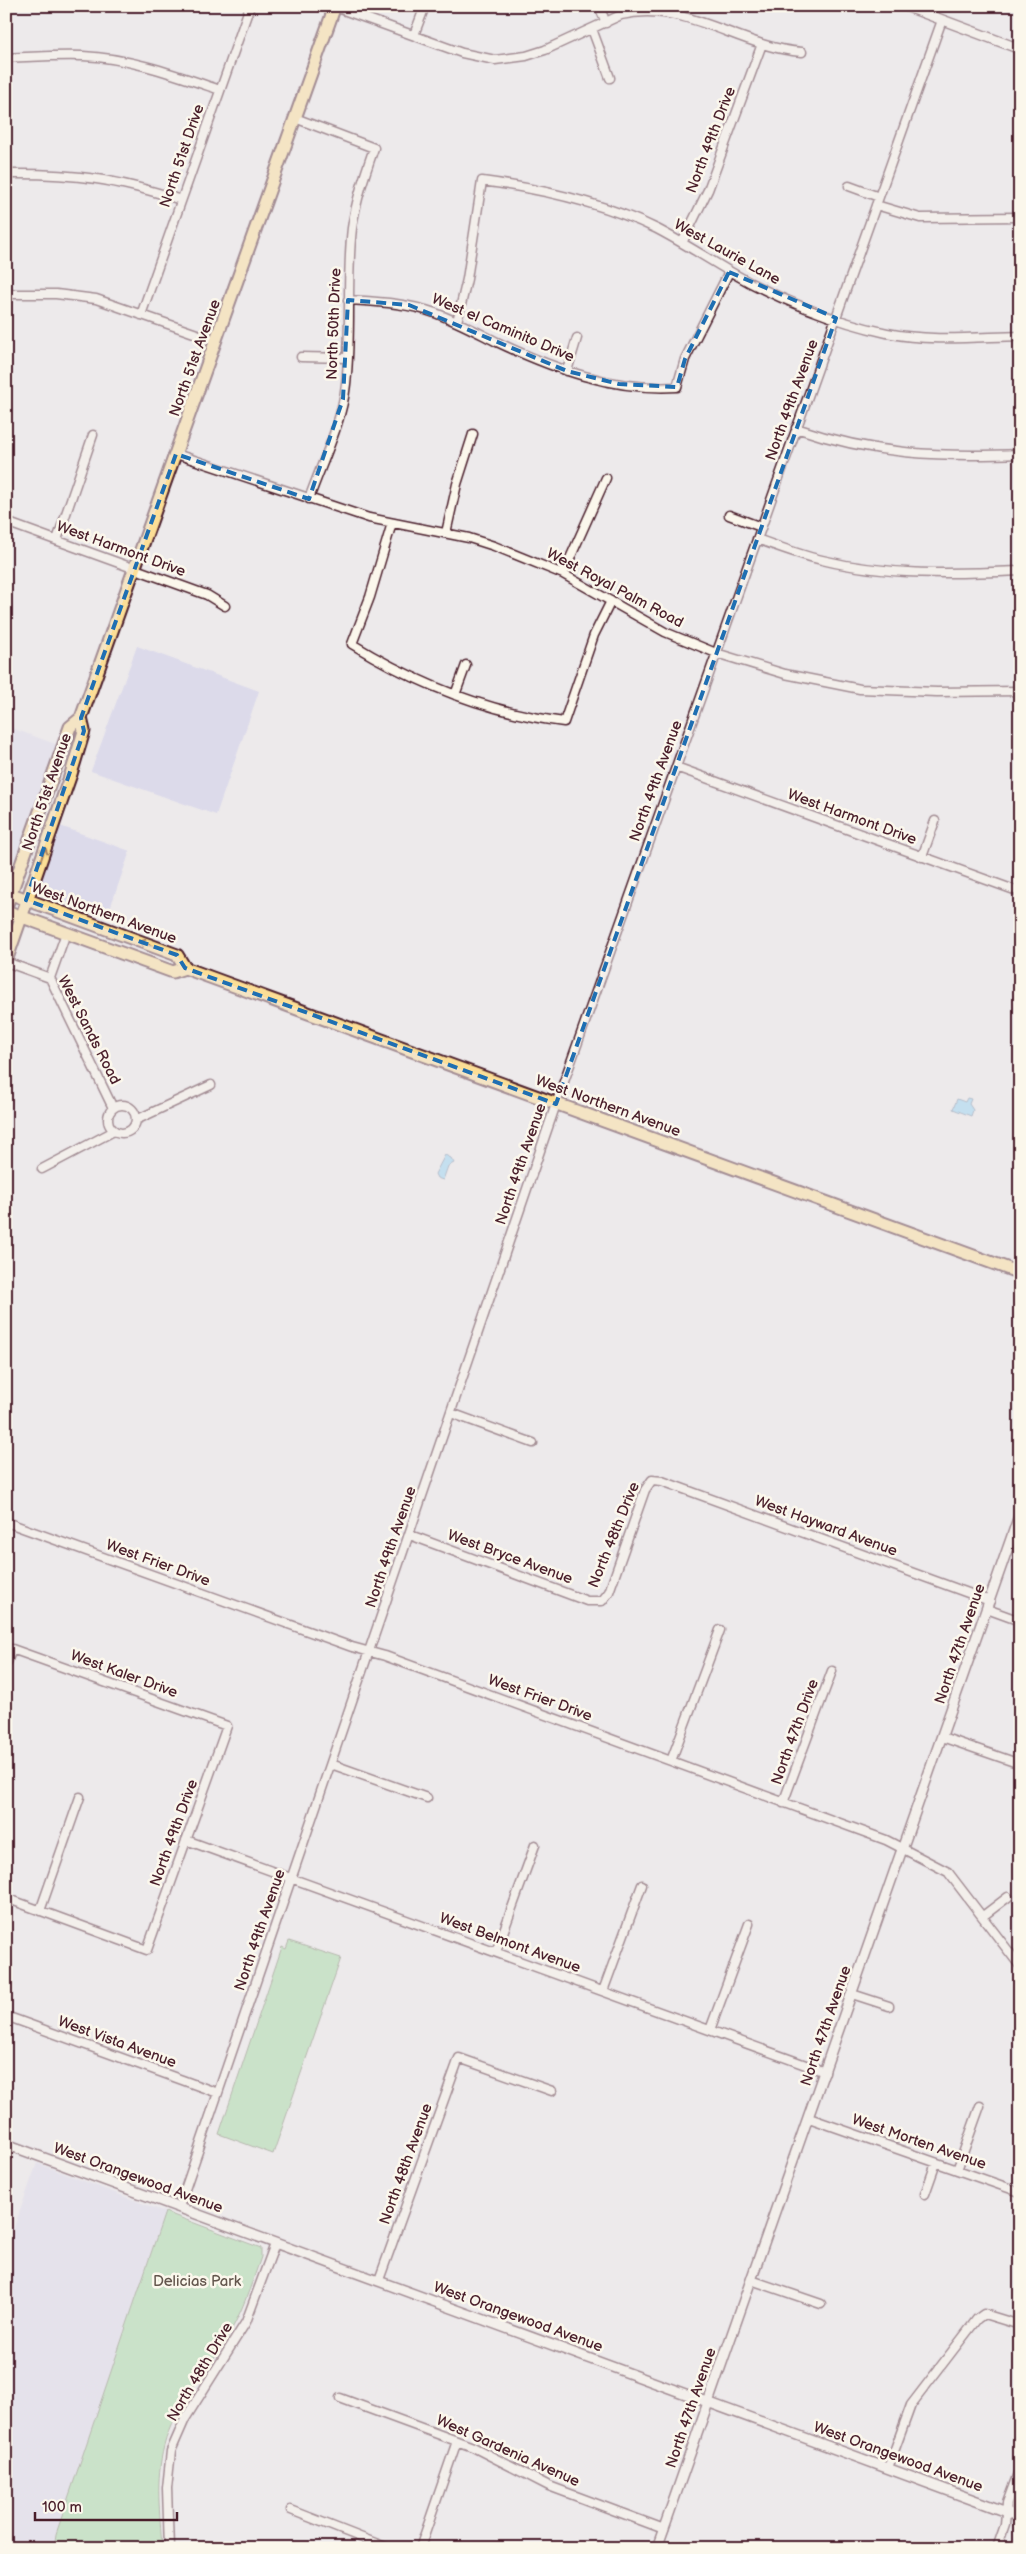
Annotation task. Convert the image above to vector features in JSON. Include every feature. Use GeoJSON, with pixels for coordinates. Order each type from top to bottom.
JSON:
{"type":"FeatureCollection","features":[{"type":"Feature","properties":{"kind":"main road","name":"North 51st Avenue"},"geometry":{"type":"LineString","coordinates":[[6,907],[8,893],[70,727],[80,718],[135,568],[335,6]]}},
{"type":"Feature","properties":{"kind":"main road","name":"North 51st Avenue"},"geometry":{"type":"LineString","coordinates":[[6,962],[82,740],[84,731],[80,718]]}},
{"type":"Feature","properties":{"kind":"main road","name":"West Northern Avenue"},"geometry":{"type":"LineString","coordinates":[[8,893],[177,955],[185,968],[1020,1273]]}},
{"type":"Feature","properties":{"kind":"main road","name":"West Northern Avenue"},"geometry":{"type":"LineString","coordinates":[[6,911],[173,972],[185,968]]}},
{"type":"Feature","properties":{"kind":"street","name":"North 51st Drive"},"geometry":{"type":"LineString","coordinates":[[141,315],[250,6]]}},
{"type":"Feature","properties":{"kind":"street"},"geometry":{"type":"LineString","coordinates":[[335,6],[462,53],[496,60],[526,56],[637,11],[672,10],[762,44],[782,50],[802,52]]}},
{"type":"Feature","properties":{"kind":"street"},"geometry":{"type":"LineString","coordinates":[[414,35],[425,6]]}},
{"type":"Feature","properties":{"kind":"street"},"geometry":{"type":"LineString","coordinates":[[599,6],[606,23]]}},
{"type":"Feature","properties":{"kind":"street"},"geometry":{"type":"LineString","coordinates":[[688,16],[692,6]]}},
{"type":"Feature","properties":{"kind":"street"},"geometry":{"type":"LineString","coordinates":[[905,6],[1020,48]]}},
{"type":"Feature","properties":{"kind":"street","name":"North 49th Avenue"},"geometry":{"type":"LineString","coordinates":[[179,2207],[556,1104],[942,20]]}},
{"type":"Feature","properties":{"kind":"street"},"geometry":{"type":"LineString","coordinates":[[592,29],[610,78]]}},
{"type":"Feature","properties":{"kind":"street","name":"North 49th Drive"},"geometry":{"type":"LineString","coordinates":[[682,243],[711,183],[762,44]]}},
{"type":"Feature","properties":{"kind":"street"},"geometry":{"type":"LineString","coordinates":[[6,58],[84,56],[167,72],[220,90]]}},
{"type":"Feature","properties":{"kind":"street","name":"North 50th Drive"},"geometry":{"type":"LineString","coordinates":[[295,118],[374,148],[355,208],[350,246],[348,358],[343,399],[309,499]]}},
{"type":"Feature","properties":{"kind":"street"},"geometry":{"type":"LineString","coordinates":[[6,174],[67,174],[106,179],[181,200]]}},
{"type":"Feature","properties":{"kind":"street","name":"West Laurie Lane"},"geometry":{"type":"LineString","coordinates":[[457,322],[467,279],[482,181],[546,192],[603,208],[656,229],[756,286],[836,318],[908,337],[1020,336]]}},
{"type":"Feature","properties":{"kind":"street"},"geometry":{"type":"LineString","coordinates":[[849,186],[879,197]]}},
{"type":"Feature","properties":{"kind":"street"},"geometry":{"type":"LineString","coordinates":[[876,206],[920,218],[1020,217]]}},
{"type":"Feature","properties":{"kind":"street","name":"West el Caminito Drive"},"geometry":{"type":"LineString","coordinates":[[348,300],[409,305],[457,322],[541,362],[567,371],[619,384],[677,387],[685,359],[729,272]]}},
{"type":"Feature","properties":{"kind":"street"},"geometry":{"type":"LineString","coordinates":[[6,294],[76,295],[96,299],[217,341]]}},
{"type":"Feature","properties":{"kind":"street"},"geometry":{"type":"LineString","coordinates":[[567,371],[577,338]]}},
{"type":"Feature","properties":{"kind":"street"},"geometry":{"type":"LineString","coordinates":[[301,357],[348,358]]}},
{"type":"Feature","properties":{"kind":"street"},"geometry":{"type":"LineString","coordinates":[[796,428],[846,444],[901,453],[1020,454]]}},
{"type":"Feature","properties":{"kind":"street"},"geometry":{"type":"LineString","coordinates":[[446,533],[457,484],[473,434]]}},
{"type":"Feature","properties":{"kind":"street"},"geometry":{"type":"LineString","coordinates":[[57,540],[94,435]]}},
{"type":"Feature","properties":{"kind":"street","name":"West Royal Palm Road"},"geometry":{"type":"LineString","coordinates":[[176,454],[309,499],[392,523],[446,533],[494,546],[563,574],[664,632],[716,653],[785,674],[860,689],[937,692],[1020,691]]}},
{"type":"Feature","properties":{"kind":"street"},"geometry":{"type":"LineString","coordinates":[[563,574],[606,478]]}},
{"type":"Feature","properties":{"kind":"street"},"geometry":{"type":"LineString","coordinates":[[730,515],[761,527]]}},
{"type":"Feature","properties":{"kind":"street","name":"West Harmont Drive"},"geometry":{"type":"LineString","coordinates":[[6,522],[207,595],[225,606]]}},
{"type":"Feature","properties":{"kind":"street"},"geometry":{"type":"LineString","coordinates":[[392,523],[370,597],[352,644],[397,670],[455,695],[523,715],[564,722],[594,635],[611,601]]}},
{"type":"Feature","properties":{"kind":"street"},"geometry":{"type":"LineString","coordinates":[[757,539],[823,560],[880,570],[968,574],[1020,571]]}},
{"type":"Feature","properties":{"kind":"street"},"geometry":{"type":"LineString","coordinates":[[455,695],[466,666]]}},
{"type":"Feature","properties":{"kind":"street","name":"West Harmont Drive"},"geometry":{"type":"LineString","coordinates":[[676,767],[1020,892]]}},
{"type":"Feature","properties":{"kind":"street"},"geometry":{"type":"LineString","coordinates":[[922,857],[935,821]]}},
{"type":"Feature","properties":{"kind":"street"},"geometry":{"type":"LineString","coordinates":[[50,978],[66,933]]}},
{"type":"Feature","properties":{"kind":"street","name":"West Sands Road"},"geometry":{"type":"LineString","coordinates":[[6,962],[50,978],[113,1108]]}},
{"type":"Feature","properties":{"kind":"street"},"geometry":{"type":"LineString","coordinates":[[42,1169],[114,1131],[128,1132],[136,1120],[211,1085]]}},
{"type":"Feature","properties":{"kind":"street"},"geometry":{"type":"LineString","coordinates":[[114,1131],[107,1119],[113,1108],[122,1105],[130,1108],[136,1120]]}},
{"type":"Feature","properties":{"kind":"street"},"geometry":{"type":"LineString","coordinates":[[451,1414],[533,1442]]}},
{"type":"Feature","properties":{"kind":"street","name":"North 48th Drive"},"geometry":{"type":"LineString","coordinates":[[602,1601],[609,1592],[645,1490],[652,1480]]}},
{"type":"Feature","properties":{"kind":"street","name":"West Hayward Avenue"},"geometry":{"type":"LineString","coordinates":[[652,1480],[662,1481],[988,1605],[1020,1621]]}},
{"type":"Feature","properties":{"kind":"street","name":"North 47th Avenue"},"geometry":{"type":"LineString","coordinates":[[657,2548],[1020,1513]]}},
{"type":"Feature","properties":{"kind":"street","name":"West Frier Drive"},"geometry":{"type":"LineString","coordinates":[[6,1522],[672,1761],[886,1840],[948,1872],[1020,1966]]}},
{"type":"Feature","properties":{"kind":"street","name":"West Bryce Avenue"},"geometry":{"type":"LineString","coordinates":[[410,1535],[587,1601],[602,1601]]}},
{"type":"Feature","properties":{"kind":"street"},"geometry":{"type":"LineString","coordinates":[[672,1761],[720,1630]]}},
{"type":"Feature","properties":{"kind":"street","name":"West Kaler Drive"},"geometry":{"type":"LineString","coordinates":[[6,1665],[12,1648],[227,1726]]}},
{"type":"Feature","properties":{"kind":"street","name":"North 47th Drive"},"geometry":{"type":"LineString","coordinates":[[783,1802],[832,1671]]}},
{"type":"Feature","properties":{"kind":"street","name":"North 49th Drive"},"geometry":{"type":"LineString","coordinates":[[40,1911],[147,1950],[227,1726]]}},
{"type":"Feature","properties":{"kind":"street"},"geometry":{"type":"LineString","coordinates":[[942,1737],[1020,1764]]}},
{"type":"Feature","properties":{"kind":"street"},"geometry":{"type":"LineString","coordinates":[[331,1764],[427,1798]]}},
{"type":"Feature","properties":{"kind":"street"},"geometry":{"type":"LineString","coordinates":[[6,1898],[40,1911],[80,1797]]}},
{"type":"Feature","properties":{"kind":"street","name":"West Belmont Avenue"},"geometry":{"type":"LineString","coordinates":[[186,1840],[825,2072]]}},
{"type":"Feature","properties":{"kind":"street"},"geometry":{"type":"LineString","coordinates":[[496,1952],[536,1845]]}},
{"type":"Feature","properties":{"kind":"street"},"geometry":{"type":"LineString","coordinates":[[603,1991],[642,1885]]}},
{"type":"Feature","properties":{"kind":"street"},"geometry":{"type":"LineString","coordinates":[[983,1916],[1008,1897]]}},
{"type":"Feature","properties":{"kind":"street"},"geometry":{"type":"LineString","coordinates":[[710,2030],[749,1924]]}},
{"type":"Feature","properties":{"kind":"street"},"geometry":{"type":"LineString","coordinates":[[852,1994],[889,2006]]}},
{"type":"Feature","properties":{"kind":"street","name":"West Vista Avenue"},"geometry":{"type":"LineString","coordinates":[[6,2016],[218,2094]]}},
{"type":"Feature","properties":{"kind":"street","name":"North 48th Avenue"},"geometry":{"type":"LineString","coordinates":[[379,2280],[459,2058],[552,2091]]}},
{"type":"Feature","properties":{"kind":"street"},"geometry":{"type":"LineString","coordinates":[[957,2170],[980,2106]]}},
{"type":"Feature","properties":{"kind":"street","name":"West Morten Avenue"},"geometry":{"type":"LineString","coordinates":[[809,2118],[1020,2192]]}},
{"type":"Feature","properties":{"kind":"street","name":"West Orangewood Avenue"},"geometry":{"type":"LineString","coordinates":[[6,2144],[1020,2516]]}},
{"type":"Feature","properties":{"kind":"street"},"geometry":{"type":"LineString","coordinates":[[925,2194],[936,2163]]}},
{"type":"Feature","properties":{"kind":"street","name":"North 48th Drive"},"geometry":{"type":"LineString","coordinates":[[169,2548],[167,2488],[171,2451],[185,2419],[246,2322],[275,2244]]}},
{"type":"Feature","properties":{"kind":"street"},"geometry":{"type":"LineString","coordinates":[[751,2280],[821,2304]]}},
{"type":"Feature","properties":{"kind":"street"},"geometry":{"type":"LineString","coordinates":[[888,2468],[907,2414],[917,2394],[977,2319],[984,2314],[1020,2325]]}},
{"type":"Feature","properties":{"kind":"street","name":"West Gardenia Avenue"},"geometry":{"type":"LineString","coordinates":[[340,2398],[457,2441],[549,2486],[664,2529]]}},
{"type":"Feature","properties":{"kind":"street"},"geometry":{"type":"LineString","coordinates":[[420,2548],[457,2441]]}},
{"type":"Feature","properties":{"kind":"street"},"geometry":{"type":"LineString","coordinates":[[997,2548],[1005,2526],[1007,2503],[1020,2468]]}},
{"type":"Feature","properties":{"kind":"street"},"geometry":{"type":"LineString","coordinates":[[291,2510],[388,2548]]}},
{"type":"Feature","properties":{"kind":"highlighted area"},"geometry":{"type":"Polygon","coordinates":[[[729,272],[836,318],[556,1104],[185,968],[177,955],[26,900],[84,731],[81,718],[176,454],[309,499],[343,399],[348,300],[409,305],[567,371],[619,384],[663,388],[677,387],[685,359],[729,272]]]}},
{"type":"Feature","properties":{"kind":"shaded area"},"geometry":{"type":"Polygon","coordinates":[[[137,646],[259,691],[216,815],[91,771],[137,646]]]}},
{"type":"Feature","properties":{"kind":"shaded area"},"geometry":{"type":"Polygon","coordinates":[[[6,726],[58,745],[16,862],[6,876],[6,726]]]}},
{"type":"Feature","properties":{"kind":"shaded area"},"geometry":{"type":"Polygon","coordinates":[[[60,826],[130,851],[107,917],[49,896],[43,890],[41,880],[60,826]]]}},
{"type":"Feature","properties":{"kind":"shaded area"},"geometry":{"type":"Polygon","coordinates":[[[37,2163],[165,2212],[56,2534],[54,2548],[6,2548],[6,2250],[37,2163]]]}},
{"type":"Feature","properties":{"kind":"green space"},"geometry":{"type":"Polygon","coordinates":[[[289,1941],[341,1958],[273,2154],[219,2134],[282,1947],[286,1949],[289,1941]]]}},
{"type":"Feature","properties":{"kind":"green space","name":"Delicias Park"},"geometry":{"type":"Polygon","coordinates":[[[165,2212],[261,2248],[261,2257],[231,2331],[190,2391],[169,2431],[161,2459],[159,2484],[162,2548],[54,2548],[56,2534],[165,2212]]]}},
{"type":"Feature","properties":{"kind":"water"},"geometry":{"type":"Polygon","coordinates":[[[967,1098],[971,1099],[969,1104],[973,1110],[971,1116],[953,1109],[957,1099],[965,1102],[967,1098]]]}},
{"type":"Feature","properties":{"kind":"water"},"geometry":{"type":"Polygon","coordinates":[[[445,1155],[451,1158],[454,1163],[448,1166],[443,1180],[437,1178],[435,1174],[445,1155]]]}}]}
